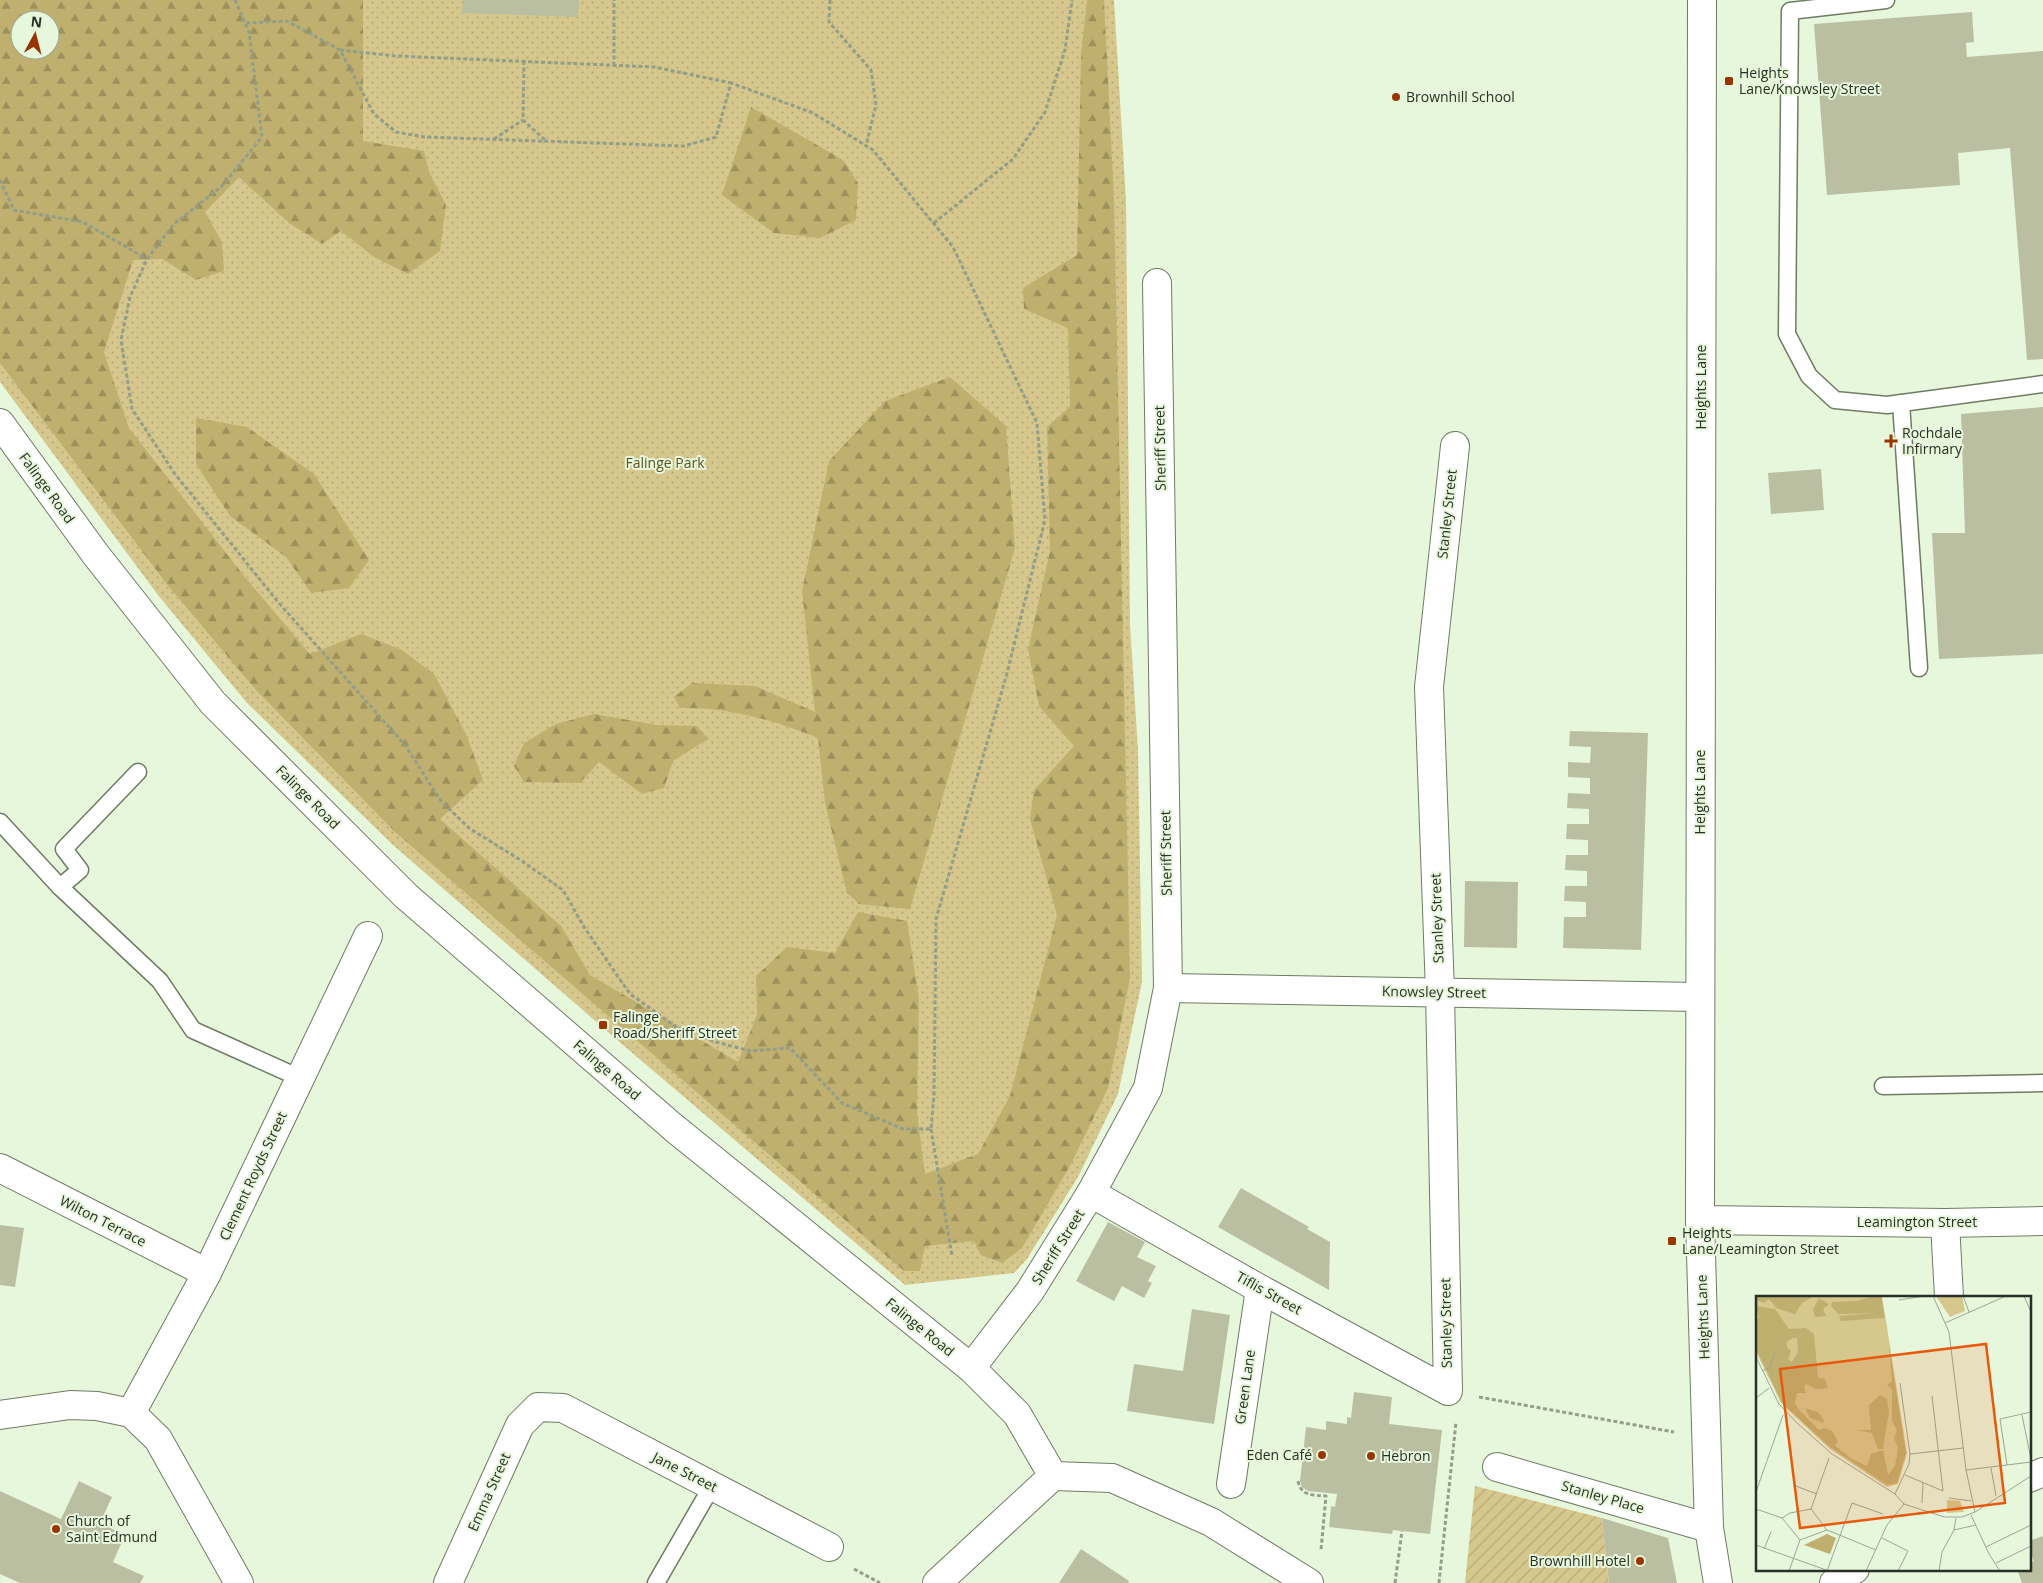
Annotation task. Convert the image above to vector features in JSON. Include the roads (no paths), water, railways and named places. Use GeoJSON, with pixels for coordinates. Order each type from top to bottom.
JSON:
{"type":"FeatureCollection","features":[{"type":"Feature","properties":{"kind":"street","name":"Heights Lane"},"geometry":{"type":"LineString","coordinates":[[1702,0],[1700,1220],[1710,1528],[1718,1583]]}},
{"type":"Feature","properties":{"kind":"street","name":"Sheriff Street"},"geometry":{"type":"LineString","coordinates":[[971,1368],[1030,1292],[1091,1193],[1148,1088],[1168,988],[1157,284]]}},
{"type":"Feature","properties":{"kind":"street","name":"Falinge Road"},"geometry":{"type":"LineString","coordinates":[[0,423],[96,555],[213,703],[406,896],[674,1128],[971,1368],[1017,1414],[1053,1476]]}},
{"type":"Feature","properties":{"kind":"street","name":"Stanley Street"},"geometry":{"type":"LineString","coordinates":[[1448,1391],[1440,992],[1429,687],[1455,446]]}},
{"type":"Feature","properties":{"kind":"street","name":"Clement Royds Street"},"geometry":{"type":"LineString","coordinates":[[131,1413],[207,1273],[368,936]]}},
{"type":"Feature","properties":{"kind":"street","name":"Knowsley Street"},"geometry":{"type":"LineString","coordinates":[[1168,988],[1699,996]]}},
{"type":"Feature","properties":{"kind":"street","name":"Wilton Terrace"},"geometry":{"type":"LineString","coordinates":[[0,1168],[207,1273]]}},
{"type":"Feature","properties":{"kind":"street","name":"Tiflis Street"},"geometry":{"type":"LineString","coordinates":[[1091,1193],[1260,1289],[1448,1391]]}},
{"type":"Feature","properties":{"kind":"street","name":"Leamington Street"},"geometry":{"type":"LineString","coordinates":[[1700,1220],[1945,1223],[2043,1221]]}},
{"type":"Feature","properties":{"kind":"street"},"geometry":{"type":"LineString","coordinates":[[1945,1223],[1948,1296]]}},
{"type":"Feature","properties":{"kind":"street","name":"Green Lane"},"geometry":{"type":"LineString","coordinates":[[1231,1484],[1260,1289]]}},
{"type":"Feature","properties":{"kind":"street"},"geometry":{"type":"LineString","coordinates":[[0,1415],[70,1405],[97,1406],[131,1413],[158,1439],[239,1583]]}},
{"type":"Feature","properties":{"kind":"street","name":"Jane Street"},"geometry":{"type":"LineString","coordinates":[[538,1407],[563,1408],[829,1546]]}},
{"type":"Feature","properties":{"kind":"street","name":"Emma Street"},"geometry":{"type":"LineString","coordinates":[[448,1583],[520,1424],[538,1407]]}},
{"type":"Feature","properties":{"kind":"street","name":"Stanley Place"},"geometry":{"type":"LineString","coordinates":[[1498,1466],[1710,1528]]}},
{"type":"Feature","properties":{"kind":"street"},"geometry":{"type":"LineString","coordinates":[[2030,1478],[2043,1472]]}},
{"type":"Feature","properties":{"kind":"street"},"geometry":{"type":"LineString","coordinates":[[937,1583],[1053,1476],[1112,1478],[1211,1522],[1310,1583]]}},
{"type":"Feature","properties":{"kind":"street"},"geometry":{"type":"LineString","coordinates":[[1834,1583],[1854,1570]]}},
{"type":"Feature","properties":{"kind":"lane"},"geometry":{"type":"LineString","coordinates":[[1886,0],[1790,11],[1787,334],[1809,376],[1835,400],[1887,405],[2043,384]]}},
{"type":"Feature","properties":{"kind":"lane"},"geometry":{"type":"LineString","coordinates":[[1901,403],[1919,668]]}},
{"type":"Feature","properties":{"kind":"lane"},"geometry":{"type":"LineString","coordinates":[[60,887],[80,870],[64,849],[138,772]]}},
{"type":"Feature","properties":{"kind":"lane"},"geometry":{"type":"LineString","coordinates":[[0,822],[60,887],[160,980],[193,1030],[300,1078]]}},
{"type":"Feature","properties":{"kind":"lane"},"geometry":{"type":"LineString","coordinates":[[1883,1086],[2043,1083]]}},
{"type":"Feature","properties":{"kind":"lane"},"geometry":{"type":"LineString","coordinates":[[656,1583],[712,1486]]}},
{"type":"Feature","properties":{"kind":"place","name":"Heights Lane/Knowsley Street"},"geometry":{"type":"Point","coordinates":[1729,81]}},
{"type":"Feature","properties":{"kind":"place","name":"Brownhill School"},"geometry":{"type":"Point","coordinates":[1396,97]}},
{"type":"Feature","properties":{"kind":"place","name":"Rochdale Infirmary"},"geometry":{"type":"Point","coordinates":[1891,441]}},
{"type":"Feature","properties":{"kind":"place","name":"Falinge Road/Sheriff Street"},"geometry":{"type":"Point","coordinates":[603,1025]}},
{"type":"Feature","properties":{"kind":"place","name":"Heights Lane/Leamington Street"},"geometry":{"type":"Point","coordinates":[1672,1241]}},
{"type":"Feature","properties":{"kind":"place","name":"Eden Café"},"geometry":{"type":"Point","coordinates":[1322,1455]}},
{"type":"Feature","properties":{"kind":"place","name":"Hebron"},"geometry":{"type":"Point","coordinates":[1371,1456]}},
{"type":"Feature","properties":{"kind":"place","name":"Church of Saint Edmund"},"geometry":{"type":"Point","coordinates":[56,1529]}},
{"type":"Feature","properties":{"kind":"place","name":"Brownhill Hotel"},"geometry":{"type":"Point","coordinates":[1640,1561]}},
{"type":"Feature","properties":{"kind":"park label","name":"Falinge Park"},"geometry":{"type":"Point","coordinates":[665,463]}}]}
